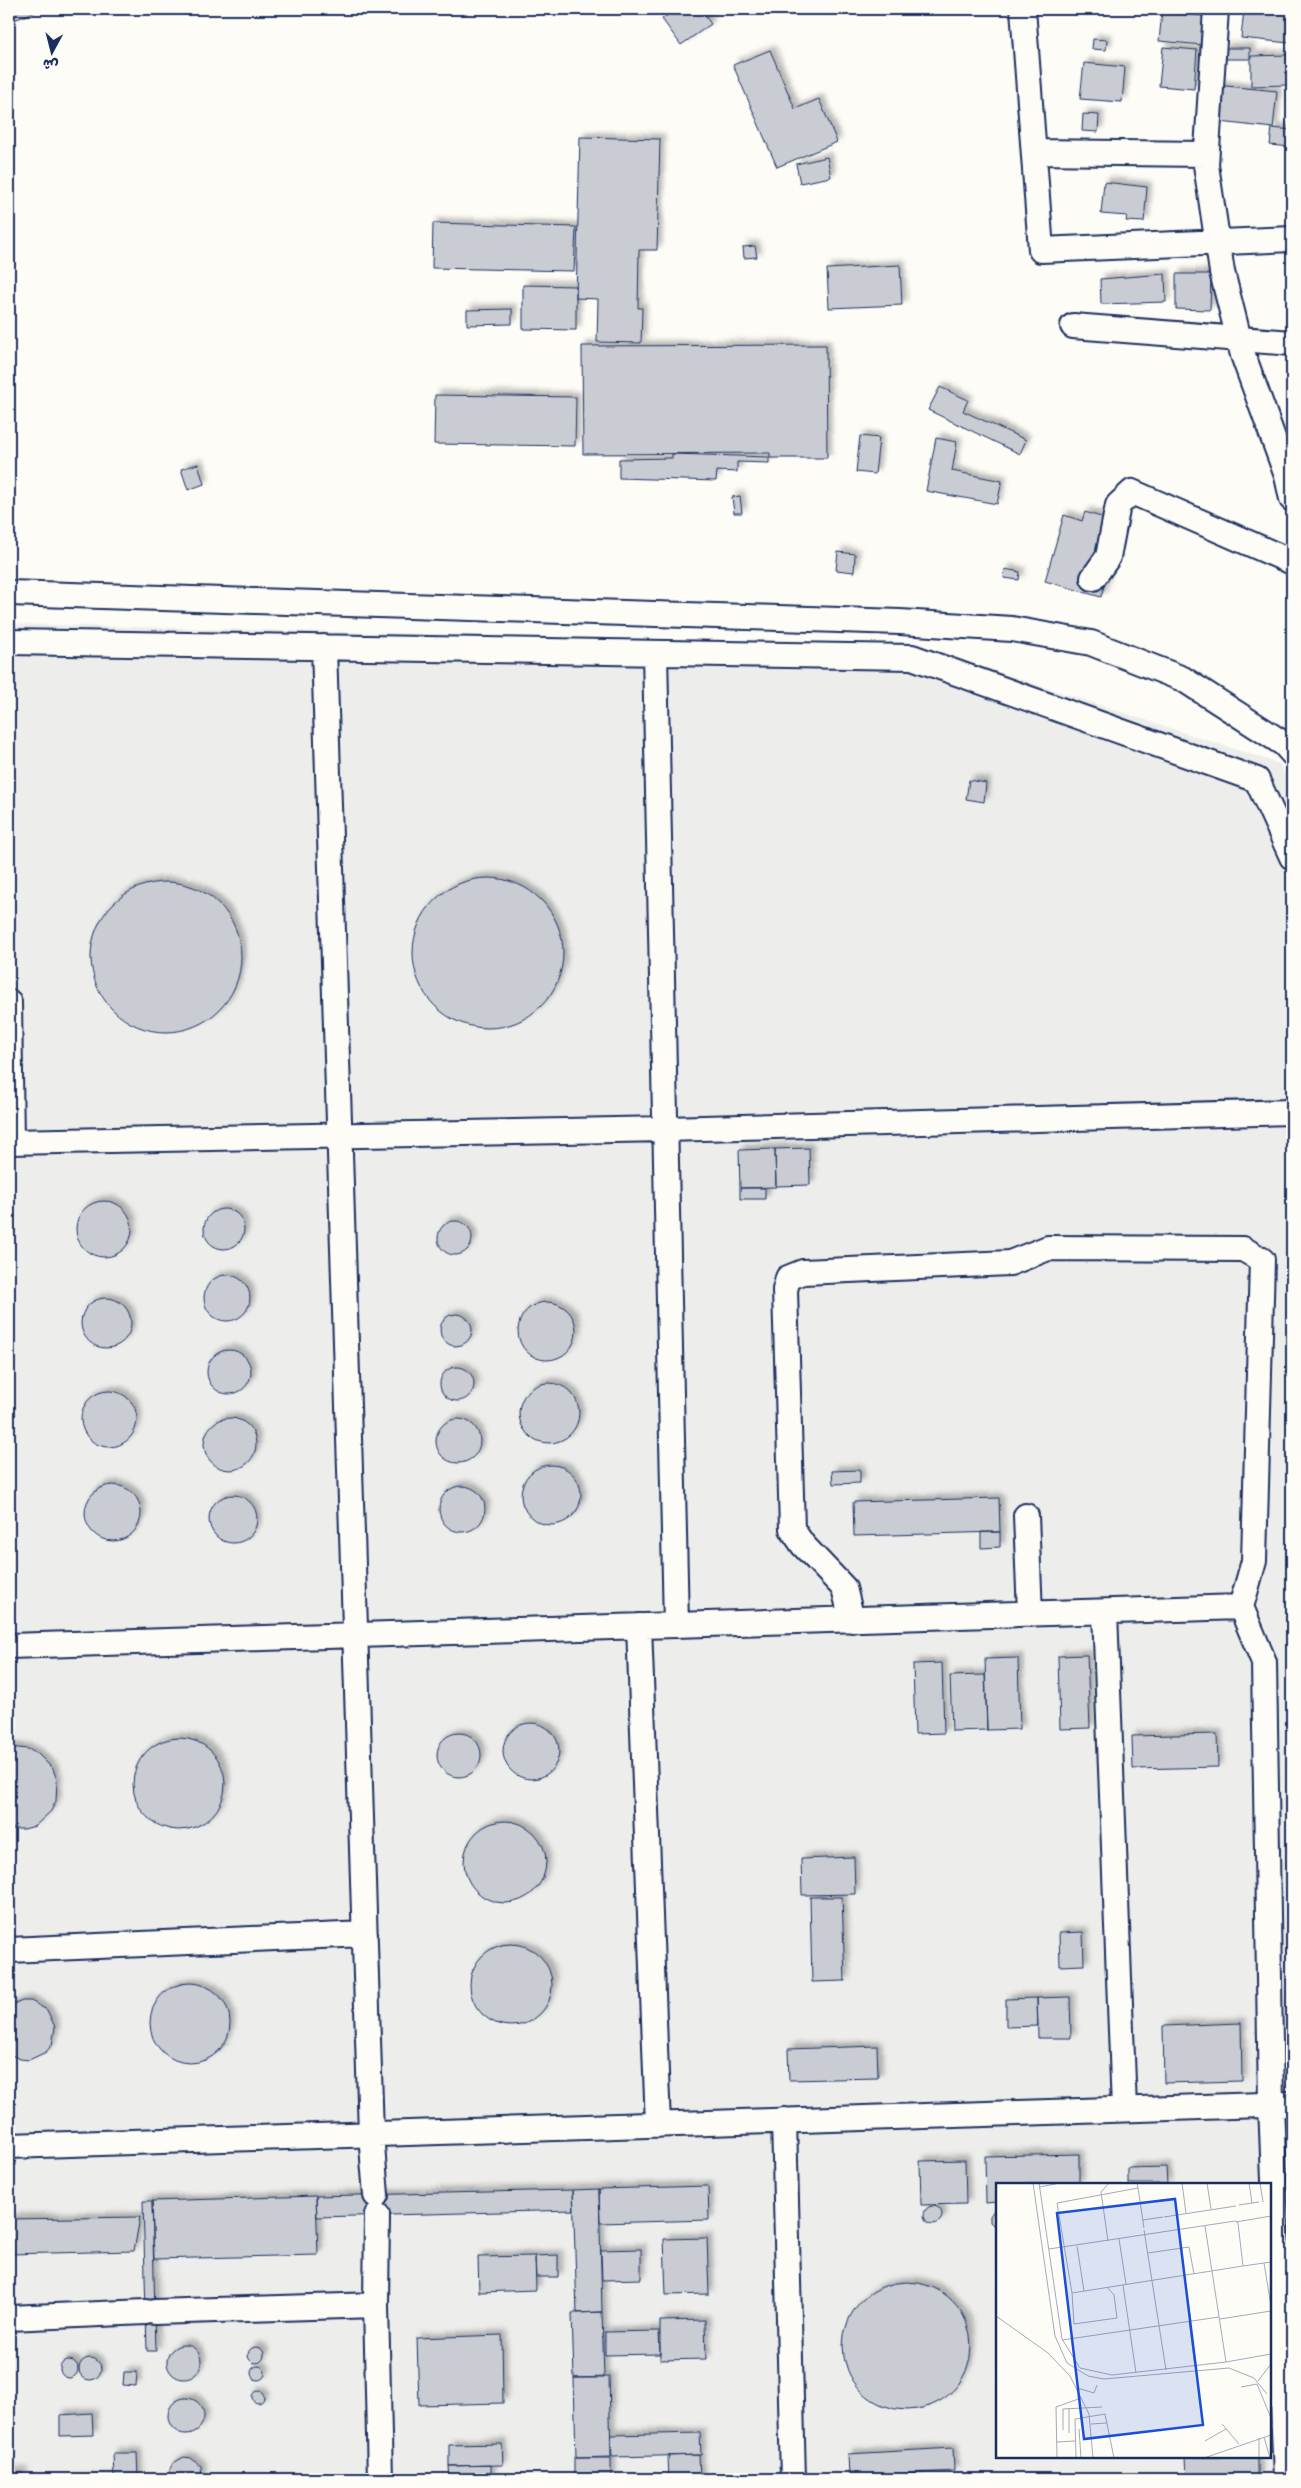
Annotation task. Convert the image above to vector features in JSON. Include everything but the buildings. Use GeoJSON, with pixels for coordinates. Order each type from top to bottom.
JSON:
{"type":"FeatureCollection","features":[{"type":"Feature","properties":{"kind":"street"},"geometry":{"type":"LineString","coordinates":[[1023,9],[1040,250],[1217,241],[1292,240]]}},
{"type":"Feature","properties":{"kind":"street"},"geometry":{"type":"LineString","coordinates":[[1216,9],[1206,166],[1217,241],[1222,272],[1239,338],[1285,451],[1292,499]]}},
{"type":"Feature","properties":{"kind":"street"},"geometry":{"type":"LineString","coordinates":[[1034,152],[1206,154]]}},
{"type":"Feature","properties":{"kind":"street"},"geometry":{"type":"LineString","coordinates":[[1073,326],[1292,343]]}},
{"type":"Feature","properties":{"kind":"street"},"geometry":{"type":"LineString","coordinates":[[1092,578],[1108,557],[1118,505],[1132,492],[1292,562]]}},
{"type":"Feature","properties":{"kind":"street"},"geometry":{"type":"LineString","coordinates":[[9,593],[900,622],[1012,629],[1091,643],[1183,679],[1284,744],[1292,753]]}},
{"type":"Feature","properties":{"kind":"street"},"geometry":{"type":"LineString","coordinates":[[9,642],[912,657],[1257,780],[1292,857]]}},
{"type":"Feature","properties":{"kind":"street"},"geometry":{"type":"LineString","coordinates":[[324,647],[371,2134],[376,2205],[380,2479]]}},
{"type":"Feature","properties":{"kind":"street"},"geometry":{"type":"LineString","coordinates":[[655,653],[676,1626]]}},
{"type":"Feature","properties":{"kind":"street"},"geometry":{"type":"LineString","coordinates":[[9,1002],[10,1142],[665,1129],[1292,1112]]}},
{"type":"Feature","properties":{"kind":"street"},"geometry":{"type":"LineString","coordinates":[[852,1620],[844,1588],[803,1545],[792,1529],[785,1290],[788,1278],[803,1272],[1010,1263],[1048,1248],[1244,1249],[1262,1260],[1254,1561],[1241,1608],[1264,1662],[1282,2104],[1286,2321],[1286,2479]]}},
{"type":"Feature","properties":{"kind":"street"},"geometry":{"type":"LineString","coordinates":[[1026,1516],[1030,1614]]}},
{"type":"Feature","properties":{"kind":"street"},"geometry":{"type":"LineString","coordinates":[[9,1646],[1241,1608]]}},
{"type":"Feature","properties":{"kind":"street"},"geometry":{"type":"LineString","coordinates":[[1105,1612],[1124,2109]]}},
{"type":"Feature","properties":{"kind":"street"},"geometry":{"type":"LineString","coordinates":[[639,1626],[658,2125]]}},
{"type":"Feature","properties":{"kind":"street"},"geometry":{"type":"LineString","coordinates":[[9,1950],[365,1934]]}},
{"type":"Feature","properties":{"kind":"street"},"geometry":{"type":"LineString","coordinates":[[9,2146],[1282,2104]]}},
{"type":"Feature","properties":{"kind":"street"},"geometry":{"type":"LineString","coordinates":[[784,2120],[794,2479]]}},
{"type":"Feature","properties":{"kind":"street"},"geometry":{"type":"LineString","coordinates":[[9,2318],[376,2305]]}},
{"type":"Feature","properties":{"kind":"shaded area"},"geometry":{"type":"Polygon","coordinates":[[[9,624],[919,646],[1280,764],[1292,792],[1292,2479],[9,2479],[9,624]]]}}]}
